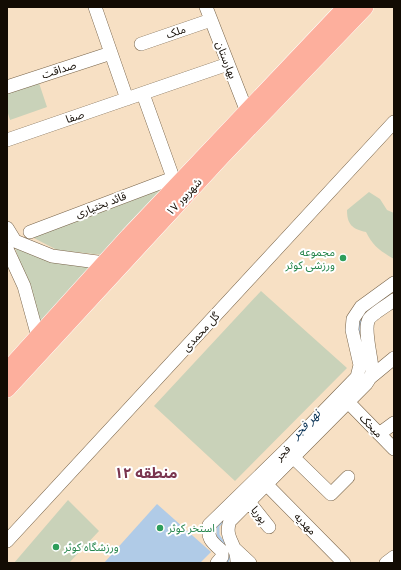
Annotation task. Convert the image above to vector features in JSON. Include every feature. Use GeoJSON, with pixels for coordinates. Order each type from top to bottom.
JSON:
{"type":"FeatureCollection","features":[{"type":"Feature","properties":{"kind":"main road","name":"۱۷ شهریور"},"geometry":{"type":"LineString","coordinates":[[7,390],[251,117],[346,7]]}},
{"type":"Feature","properties":{"kind":"main road","name":"۱۷ شهریور"},"geometry":{"type":"LineString","coordinates":[[7,371],[105,263],[174,182],[251,117],[365,7]]}},
{"type":"Feature","properties":{"kind":"street"},"geometry":{"type":"LineString","coordinates":[[95,7],[127,99]]}},
{"type":"Feature","properties":{"kind":"street","name":"بهارستان"},"geometry":{"type":"LineString","coordinates":[[206,7],[228,64],[251,117]]}},
{"type":"Feature","properties":{"kind":"street","name":"ملک"},"geometry":{"type":"LineString","coordinates":[[141,44],[211,20]]}},
{"type":"Feature","properties":{"kind":"street","name":"صداقت"},"geometry":{"type":"LineString","coordinates":[[7,87],[111,53]]}},
{"type":"Feature","properties":{"kind":"street","name":"صفا"},"geometry":{"type":"LineString","coordinates":[[7,140],[228,64]]}},
{"type":"Feature","properties":{"kind":"street"},"geometry":{"type":"LineString","coordinates":[[143,94],[174,182]]}},
{"type":"Feature","properties":{"kind":"street","name":"گل محمدی"},"geometry":{"type":"LineString","coordinates":[[7,541],[394,122]]}},
{"type":"Feature","properties":{"kind":"street","name":"قائد بختیاری"},"geometry":{"type":"LineString","coordinates":[[30,232],[174,182]]}},
{"type":"Feature","properties":{"kind":"street"},"geometry":{"type":"LineString","coordinates":[[7,228],[15,241],[52,256],[105,263]]}},
{"type":"Feature","properties":{"kind":"street"},"geometry":{"type":"LineString","coordinates":[[7,249],[24,286],[38,337]]}},
{"type":"Feature","properties":{"kind":"street","name":"فجر"},"geometry":{"type":"LineString","coordinates":[[217,563],[222,557],[222,551],[211,542],[208,532],[209,525],[290,446],[357,377],[360,365],[352,330],[353,319],[361,307],[394,284]]}},
{"type":"Feature","properties":{"kind":"street"},"geometry":{"type":"LineString","coordinates":[[371,377],[372,370],[367,332],[369,319],[394,300]]}},
{"type":"Feature","properties":{"kind":"street","name":"فجر"},"geometry":{"type":"LineString","coordinates":[[237,563],[235,549],[228,536],[227,529],[230,521],[366,384],[371,377],[394,358]]}},
{"type":"Feature","properties":{"kind":"street","name":"میخک"},"geometry":{"type":"LineString","coordinates":[[348,402],[394,449]]}},
{"type":"Feature","properties":{"kind":"street"},"geometry":{"type":"LineString","coordinates":[[379,434],[394,422]]}},
{"type":"Feature","properties":{"kind":"street"},"geometry":{"type":"LineString","coordinates":[[293,457],[331,494],[348,477]]}},
{"type":"Feature","properties":{"kind":"street","name":"مهدیه"},"geometry":{"type":"LineString","coordinates":[[266,484],[344,563]]}},
{"type":"Feature","properties":{"kind":"street","name":"پوریا"},"geometry":{"type":"LineString","coordinates":[[249,502],[269,528]]}},
{"type":"Feature","properties":{"kind":"street"},"geometry":{"type":"LineString","coordinates":[[235,549],[250,563]]}},
{"type":"Feature","properties":{"kind":"street"},"geometry":{"type":"LineString","coordinates":[[386,563],[394,557]]}},
{"type":"Feature","properties":{"kind":"green space"},"geometry":{"type":"Polygon","coordinates":[[[38,80],[47,107],[10,120],[7,110],[7,91],[38,80]]]}},
{"type":"Feature","properties":{"kind":"green space"},"geometry":{"type":"Polygon","coordinates":[[[164,184],[168,188],[103,255],[57,250],[30,236],[164,184]]]}},
{"type":"Feature","properties":{"kind":"green space"},"geometry":{"type":"Polygon","coordinates":[[[369,192],[380,199],[387,210],[394,213],[394,259],[377,248],[366,232],[357,229],[349,222],[347,210],[369,192]]]}},
{"type":"Feature","properties":{"kind":"green space"},"geometry":{"type":"Polygon","coordinates":[[[15,248],[94,267],[41,324],[15,248]]]}},
{"type":"Feature","properties":{"kind":"green space"},"geometry":{"type":"Polygon","coordinates":[[[261,291],[347,368],[235,481],[154,406],[261,291]]]}},
{"type":"Feature","properties":{"kind":"green space","name":"ورزشگاه کوثر"},"geometry":{"type":"Polygon","coordinates":[[[68,500],[99,531],[69,563],[14,563],[68,500]]]}},
{"type":"Feature","properties":{"kind":"water","name":"استخر کوثر"},"geometry":{"type":"Polygon","coordinates":[[[157,504],[211,552],[200,563],[104,563],[157,504]]]}},
{"type":"Feature","properties":{"kind":"waterway","name":"نهر فجر"},"geometry":{"type":"LineString","coordinates":[[360,340],[361,320],[368,311]]}},
{"type":"Feature","properties":{"kind":"waterway","name":"نهر فجر"},"geometry":{"type":"LineString","coordinates":[[225,519],[218,526],[218,535],[226,547]]}},
{"type":"Feature","properties":{"kind":"waterway","name":"نهر فجر"},"geometry":{"type":"LineString","coordinates":[[227,563],[229,558],[228,553]]}},
{"type":"Feature","properties":{"kind":"place","name":"مجموعه ورزشی کوثر"},"geometry":{"type":"Point","coordinates":[343,258]}},
{"type":"Feature","properties":{"kind":"place","name":"استخر کوثر"},"geometry":{"type":"Point","coordinates":[160,528]}},
{"type":"Feature","properties":{"kind":"place","name":"ورزشگاه کوثر"},"geometry":{"type":"Point","coordinates":[56,547]}},
{"type":"Feature","properties":{"kind":"district","name":"منطقه ۱۲"},"geometry":{"type":"Point","coordinates":[146,473]}}]}
